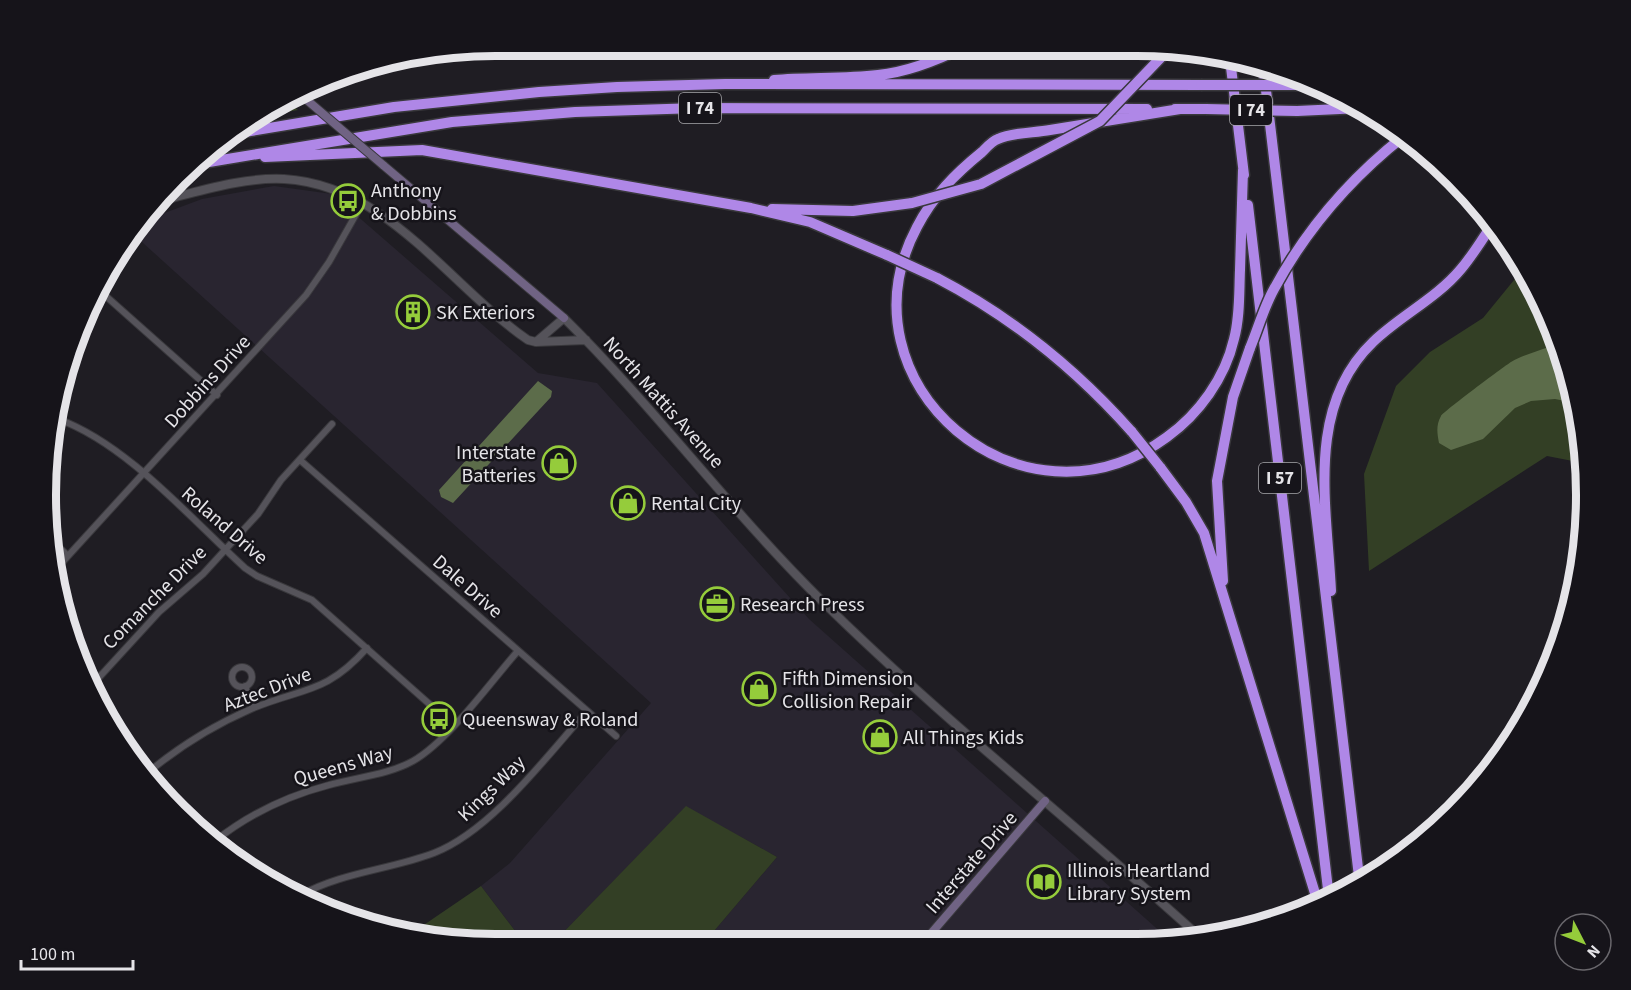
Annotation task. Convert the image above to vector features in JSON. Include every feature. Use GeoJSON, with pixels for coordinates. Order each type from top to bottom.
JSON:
{"type":"FeatureCollection","features":[{"type":"Feature","properties":{"kind":"highway"},"geometry":{"type":"LineString","coordinates":[[725,84],[878,75],[927,64],[944,56]]}},
{"type":"Feature","properties":{"kind":"highway"},"geometry":{"type":"LineString","coordinates":[[751,208],[853,211],[912,203],[981,184],[1100,121],[1163,56]]}},
{"type":"Feature","properties":{"kind":"highway","name":"I 57"},"geometry":{"type":"LineString","coordinates":[[1231,66],[1328,890]]}},
{"type":"Feature","properties":{"kind":"highway","name":"I 57"},"geometry":{"type":"LineString","coordinates":[[1264,75],[1359,874]]}},
{"type":"Feature","properties":{"kind":"highway","name":"I 74"},"geometry":{"type":"LineString","coordinates":[[250,130],[304,120],[470,98],[606,88],[725,84],[1291,84]]}},
{"type":"Feature","properties":{"kind":"highway","name":"I 74"},"geometry":{"type":"LineString","coordinates":[[210,161],[452,122],[575,112],[697,108],[1297,111],[1345,109]]}},
{"type":"Feature","properties":{"kind":"highway"},"geometry":{"type":"LineString","coordinates":[[1180,109],[998,139],[944,186],[925,210],[913,234],[897,290],[897,318],[905,353],[921,390],[941,417],[971,444],[1004,460],[1040,470],[1076,473],[1110,468],[1148,451],[1183,425],[1219,378],[1234,339],[1239,304],[1243,170]]}},
{"type":"Feature","properties":{"kind":"highway"},"geometry":{"type":"LineString","coordinates":[[1225,599],[1217,481],[1233,397],[1250,348],[1274,290],[1310,232],[1346,190],[1398,142]]}},
{"type":"Feature","properties":{"kind":"highway"},"geometry":{"type":"LineString","coordinates":[[217,159],[423,150],[751,208],[810,222],[887,255],[976,298],[1020,328],[1069,368],[1132,432],[1186,502],[1204,533],[1316,896]]}},
{"type":"Feature","properties":{"kind":"highway"},"geometry":{"type":"LineString","coordinates":[[1334,660],[1325,463],[1330,418],[1338,392],[1354,364],[1372,343],[1461,270],[1488,231]]}},
{"type":"Feature","properties":{"kind":"main road","name":"North Mattis Avenue"},"geometry":{"type":"LineString","coordinates":[[306,99],[564,318]]}},
{"type":"Feature","properties":{"kind":"main road","name":"Interstate Drive"},"geometry":{"type":"LineString","coordinates":[[931,934],[1045,801]]}},
{"type":"Feature","properties":{"kind":"street"},"geometry":{"type":"LineString","coordinates":[[170,199],[247,182],[283,179],[320,184],[363,202],[385,217],[517,333],[536,342],[586,340]]}},
{"type":"Feature","properties":{"kind":"street","name":"Dobbins Drive"},"geometry":{"type":"LineString","coordinates":[[61,564],[306,296],[329,262],[363,202]]}},
{"type":"Feature","properties":{"kind":"street"},"geometry":{"type":"LineString","coordinates":[[104,295],[216,395]]}},
{"type":"Feature","properties":{"kind":"street","name":"North Mattis Avenue"},"geometry":{"type":"LineString","coordinates":[[564,318],[669,429],[760,535],[824,603],[1193,931]]}},
{"type":"Feature","properties":{"kind":"street"},"geometry":{"type":"LineString","coordinates":[[536,342],[564,318]]}},
{"type":"Feature","properties":{"kind":"street","name":"Roland Drive"},"geometry":{"type":"LineString","coordinates":[[62,421],[102,441],[144,475],[225,550],[257,576],[312,600],[453,725]]}},
{"type":"Feature","properties":{"kind":"street","name":"Comanche Drive"},"geometry":{"type":"LineString","coordinates":[[97,680],[159,612],[191,586],[225,550],[258,514],[281,480],[332,424]]}},
{"type":"Feature","properties":{"kind":"street","name":"Dale Drive"},"geometry":{"type":"LineString","coordinates":[[300,460],[517,652],[616,736]]}},
{"type":"Feature","properties":{"kind":"street"},"geometry":{"type":"LineString","coordinates":[[58,546],[68,556]]}},
{"type":"Feature","properties":{"kind":"street","name":"Aztec Drive"},"geometry":{"type":"LineString","coordinates":[[152,769],[191,740],[253,708],[322,686],[346,670],[367,648]]}},
{"type":"Feature","properties":{"kind":"street","name":"Queens Way"},"geometry":{"type":"LineString","coordinates":[[220,838],[244,820],[281,800],[404,765],[426,752],[517,652]]}},
{"type":"Feature","properties":{"kind":"street"},"geometry":{"type":"LineString","coordinates":[[245,686],[253,708]]}},
{"type":"Feature","properties":{"kind":"street","name":"Kings Way"},"geometry":{"type":"LineString","coordinates":[[308,892],[346,876],[433,853],[463,838],[497,809],[587,711]]}},
{"type":"Feature","properties":{"kind":"shaded area"},"geometry":{"type":"Polygon","coordinates":[[[292,105],[298,110],[275,114],[292,105]]]}},
{"type":"Feature","properties":{"kind":"shaded area"},"geometry":{"type":"Polygon","coordinates":[[[274,186],[332,194],[538,373],[597,383],[809,619],[1163,934],[712,934],[777,857],[686,807],[562,934],[517,934],[481,886],[510,863],[651,703],[138,239],[155,216],[202,199],[274,186]]]}},
{"type":"Feature","properties":{"kind":"shaded area"},"geometry":{"type":"Polygon","coordinates":[[[1517,276],[1542,327],[1561,381],[1575,461],[1547,456],[1369,571],[1364,474],[1396,386],[1430,352],[1483,318],[1517,276]]]}},
{"type":"Feature","properties":{"kind":"shaded area"},"geometry":{"type":"Polygon","coordinates":[[[1546,348],[1550,349],[1565,401],[1555,399],[1531,401],[1515,408],[1483,439],[1451,450],[1439,443],[1437,432],[1441,416],[1511,362],[1546,348]]]}},
{"type":"Feature","properties":{"kind":"shaded area"},"geometry":{"type":"Polygon","coordinates":[[[538,381],[552,391],[551,397],[453,503],[441,497],[439,490],[538,381]]]}},
{"type":"Feature","properties":{"kind":"shaded area"},"geometry":{"type":"Polygon","coordinates":[[[686,806],[777,857],[712,934],[562,934],[686,806]]]}},
{"type":"Feature","properties":{"kind":"shaded area"},"geometry":{"type":"Polygon","coordinates":[[[481,886],[517,934],[466,934],[420,928],[481,886]]]}},
{"type":"Feature","properties":{"kind":"place","name":"Anthony & Dobbins"},"geometry":{"type":"Point","coordinates":[348,201]}},
{"type":"Feature","properties":{"kind":"place","name":"SK Exteriors"},"geometry":{"type":"Point","coordinates":[413,312]}},
{"type":"Feature","properties":{"kind":"place","name":"Interstate Batteries"},"geometry":{"type":"Point","coordinates":[559,463]}},
{"type":"Feature","properties":{"kind":"place","name":"Rental City"},"geometry":{"type":"Point","coordinates":[628,503]}},
{"type":"Feature","properties":{"kind":"place","name":"Research Press"},"geometry":{"type":"Point","coordinates":[717,604]}},
{"type":"Feature","properties":{"kind":"place","name":"Fifth Dimension Collision Repair"},"geometry":{"type":"Point","coordinates":[759,689]}},
{"type":"Feature","properties":{"kind":"place","name":"Queensway & Roland"},"geometry":{"type":"Point","coordinates":[439,719]}},
{"type":"Feature","properties":{"kind":"place","name":"All Things Kids"},"geometry":{"type":"Point","coordinates":[880,737]}},
{"type":"Feature","properties":{"kind":"place","name":"Illinois Heartland Library System"},"geometry":{"type":"Point","coordinates":[1044,882]}}]}
